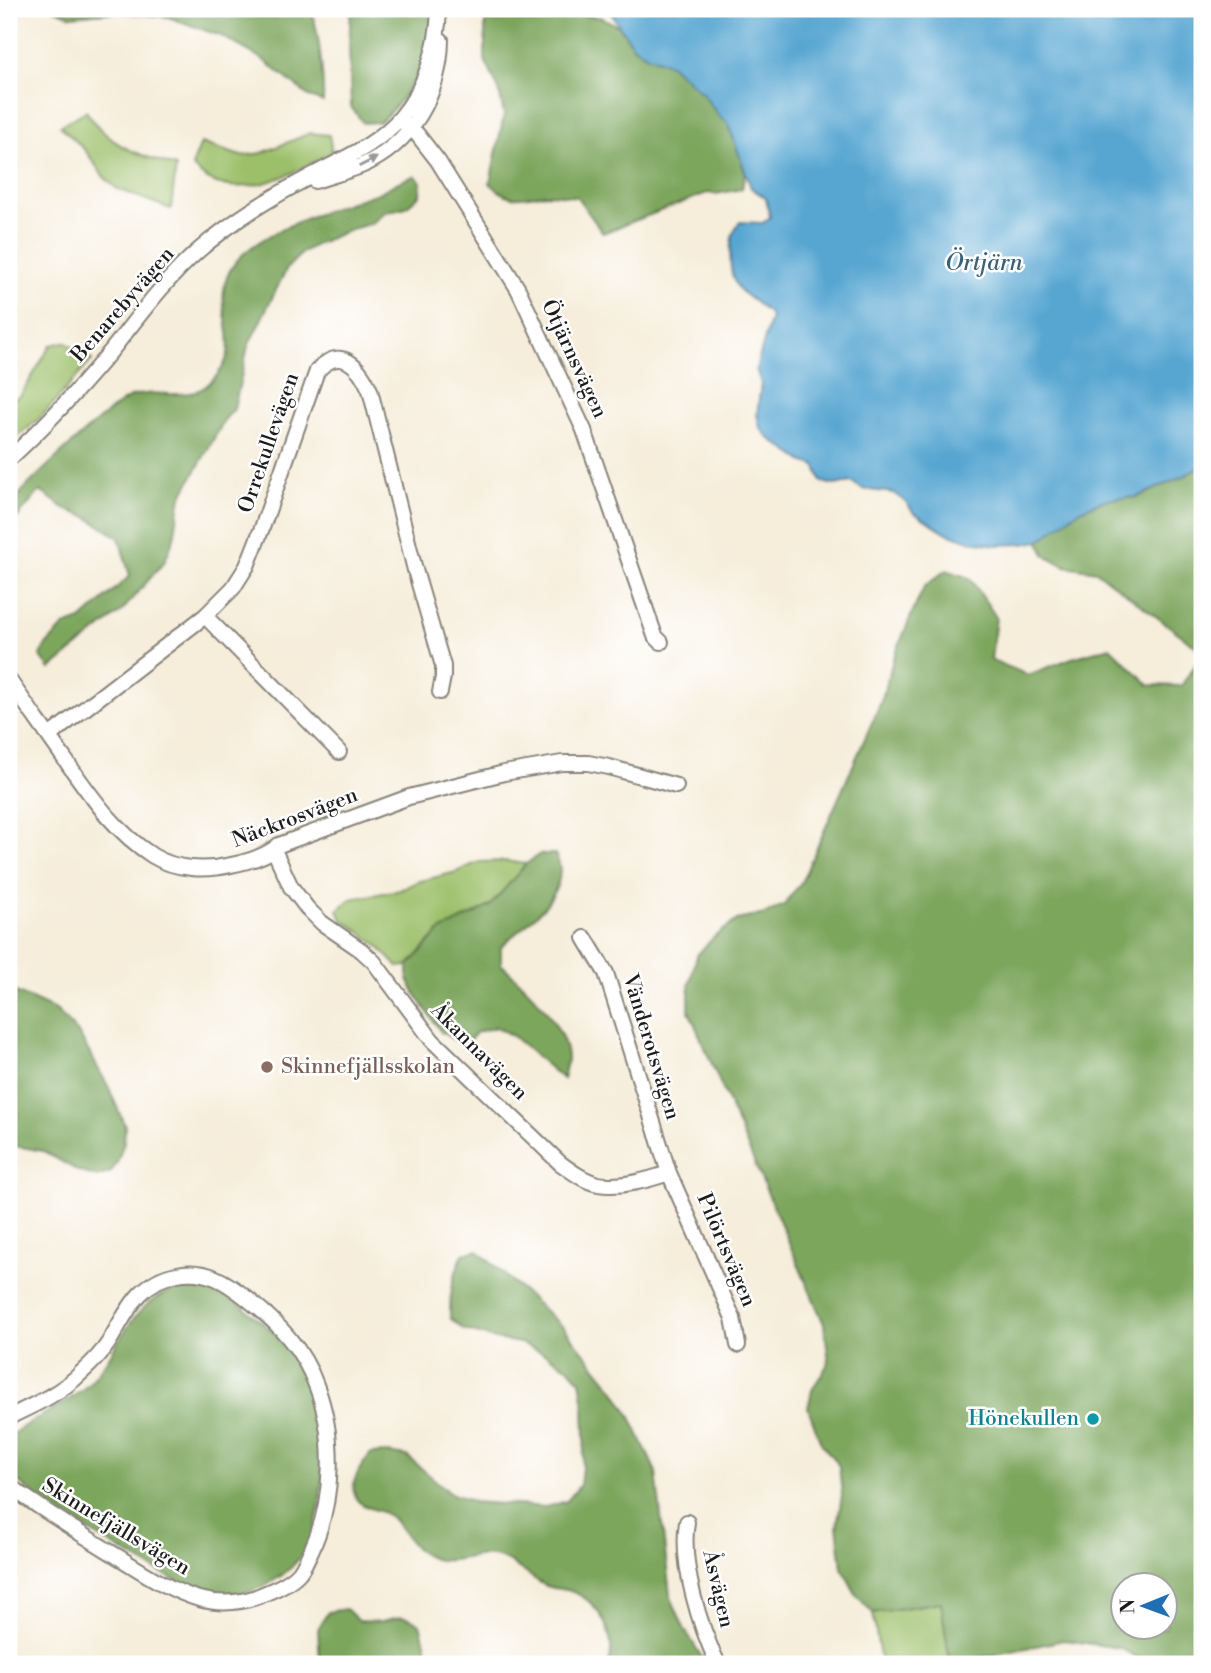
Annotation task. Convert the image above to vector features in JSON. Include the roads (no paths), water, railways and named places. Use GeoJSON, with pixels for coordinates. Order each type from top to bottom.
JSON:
{"type":"FeatureCollection","features":[{"type":"Feature","properties":{"kind":"street","name":"Benarebyvägen"},"geometry":{"type":"LineString","coordinates":[[9,459],[54,416],[164,284],[199,251],[235,222],[280,193],[363,165],[402,139],[405,124],[428,102],[437,79],[441,55],[439,13]]}},
{"type":"Feature","properties":{"kind":"street","name":"Ötjärnsvägen"},"geometry":{"type":"LineString","coordinates":[[405,124],[438,161],[518,289],[584,430],[656,636],[661,642]]}},
{"type":"Feature","properties":{"kind":"street","name":"Orrekullevägen"},"geometry":{"type":"LineString","coordinates":[[49,736],[205,617],[233,588],[247,566],[317,371],[325,362],[335,358],[347,360],[363,374],[370,390],[411,558],[443,666],[440,692]]}},
{"type":"Feature","properties":{"kind":"street"},"geometry":{"type":"LineString","coordinates":[[205,617],[339,752]]}},
{"type":"Feature","properties":{"kind":"street","name":"Näckrosvägen"},"geometry":{"type":"LineString","coordinates":[[9,680],[106,816],[155,858],[186,868],[208,870],[236,864],[274,850],[279,845],[409,797],[537,766],[589,763],[676,786]]}},
{"type":"Feature","properties":{"kind":"street","name":"Åkannavägen"},"geometry":{"type":"LineString","coordinates":[[274,850],[291,887],[307,908],[322,923],[374,962],[432,1040],[560,1163],[597,1184],[612,1185],[649,1180],[669,1173]]}},
{"type":"Feature","properties":{"kind":"street","name":"Vänderotsvägen"},"geometry":{"type":"LineString","coordinates":[[585,937],[606,973],[669,1173]]}},
{"type":"Feature","properties":{"kind":"street","name":"Pilörtsvägen"},"geometry":{"type":"LineString","coordinates":[[669,1173],[733,1318],[738,1345]]}},
{"type":"Feature","properties":{"kind":"street","name":"Skinnefjällsvägen"},"geometry":{"type":"LineString","coordinates":[[9,1417],[43,1400],[81,1374],[107,1344],[131,1303],[147,1286],[178,1273],[210,1275],[227,1282],[273,1319],[292,1340],[317,1387],[329,1455],[325,1510],[314,1544],[303,1566],[285,1584],[236,1602],[200,1600],[152,1578],[9,1486]]}},
{"type":"Feature","properties":{"kind":"street","name":"Åsvägen"},"geometry":{"type":"LineString","coordinates":[[687,1522],[685,1533],[692,1585],[704,1631],[718,1664]]}},
{"type":"Feature","properties":{"kind":"water","name":"Örtjärn"},"geometry":{"type":"Polygon","coordinates":[[[608,9],[1032,9],[1035,13],[1047,9],[1080,9],[1081,18],[1094,20],[1123,9],[1202,9],[1202,465],[1137,497],[1107,499],[1080,510],[1039,541],[1023,544],[996,545],[970,541],[947,533],[913,512],[906,502],[893,493],[862,489],[852,482],[834,485],[822,482],[815,465],[804,462],[770,439],[760,428],[757,414],[761,384],[756,369],[771,316],[740,290],[733,275],[730,256],[733,237],[740,222],[763,223],[770,217],[766,198],[751,188],[728,123],[719,116],[703,94],[670,64],[648,56],[634,47],[608,9]]]}},
{"type":"Feature","properties":{"kind":"place","name":"Skinnefjällsskolan"},"geometry":{"type":"Point","coordinates":[267,1067]}},
{"type":"Feature","properties":{"kind":"place","name":"Hönekullen"},"geometry":{"type":"Point","coordinates":[1093,1419]}}]}
